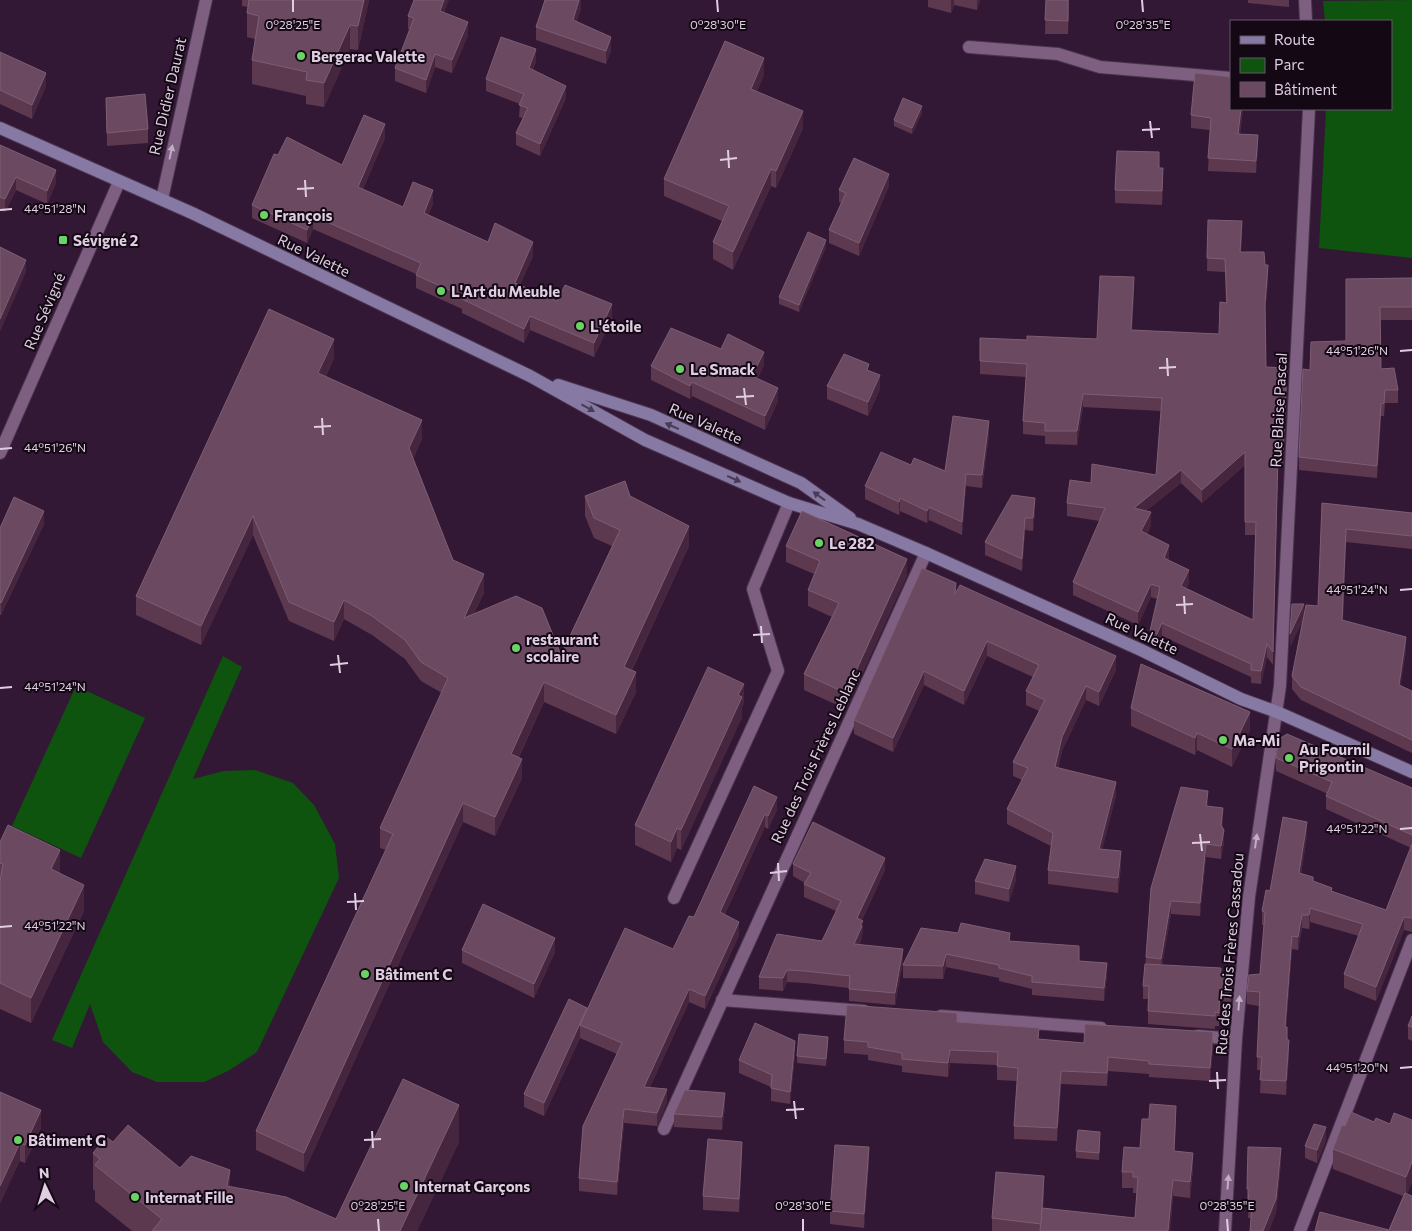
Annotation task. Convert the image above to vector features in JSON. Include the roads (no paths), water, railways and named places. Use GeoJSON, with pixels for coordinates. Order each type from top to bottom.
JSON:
{"type":"FeatureCollection","features":[{"type":"Feature","properties":{"kind":"main road","name":"Rue Valette"},"geometry":{"type":"LineString","coordinates":[[0,128],[162,200],[530,376],[645,440],[789,503],[858,524],[926,553],[1141,650],[1241,699],[1277,712],[1412,772]]}},
{"type":"Feature","properties":{"kind":"main road","name":"Rue Valette"},"geometry":{"type":"LineString","coordinates":[[530,376],[651,416],[801,483],[858,524]]}},
{"type":"Feature","properties":{"kind":"street","name":"Rue Didier Daurat"},"geometry":{"type":"LineString","coordinates":[[162,200],[206,0]]}},
{"type":"Feature","properties":{"kind":"street"},"geometry":{"type":"LineString","coordinates":[[1305,0],[1306,20]]}},
{"type":"Feature","properties":{"kind":"street"},"geometry":{"type":"LineString","coordinates":[[969,47],[1058,54],[1100,67],[1230,78]]}},
{"type":"Feature","properties":{"kind":"street","name":"Rue Blaise Pascal"},"geometry":{"type":"LineString","coordinates":[[1277,712],[1294,429],[1309,110]]}},
{"type":"Feature","properties":{"kind":"street","name":"Rue Sévigné"},"geometry":{"type":"LineString","coordinates":[[0,453],[119,182]]}},
{"type":"Feature","properties":{"kind":"street"},"geometry":{"type":"LineString","coordinates":[[674,898],[778,671],[753,589],[789,503]]}},
{"type":"Feature","properties":{"kind":"street","name":"Rue des Trois Frères Leblanc"},"geometry":{"type":"LineString","coordinates":[[664,1129],[926,553]]}},
{"type":"Feature","properties":{"kind":"street","name":"Rue des Trois Frères Cassadou"},"geometry":{"type":"LineString","coordinates":[[1224,1231],[1236,1039],[1248,897],[1268,753],[1277,712]]}},
{"type":"Feature","properties":{"kind":"street"},"geometry":{"type":"LineString","coordinates":[[1300,1231],[1412,940]]}},
{"type":"Feature","properties":{"kind":"street"},"geometry":{"type":"LineString","coordinates":[[722,1000],[880,1012]]}},
{"type":"Feature","properties":{"kind":"street"},"geometry":{"type":"LineString","coordinates":[[929,1016],[1117,1030]]}},
{"type":"Feature","properties":{"kind":"street"},"geometry":{"type":"LineString","coordinates":[[1187,1035],[1236,1039]]}},
{"type":"Feature","properties":{"kind":"place","name":"Bergerac Valette"},"geometry":{"type":"Point","coordinates":[301,56]}},
{"type":"Feature","properties":{"kind":"place","name":"François"},"geometry":{"type":"Point","coordinates":[264,215]}},
{"type":"Feature","properties":{"kind":"place","name":"Sévigné 2"},"geometry":{"type":"Point","coordinates":[63,240]}},
{"type":"Feature","properties":{"kind":"place","name":"L'Art du Meuble"},"geometry":{"type":"Point","coordinates":[441,291]}},
{"type":"Feature","properties":{"kind":"place","name":"L'étoile"},"geometry":{"type":"Point","coordinates":[580,326]}},
{"type":"Feature","properties":{"kind":"place","name":"Le Smack"},"geometry":{"type":"Point","coordinates":[680,369]}},
{"type":"Feature","properties":{"kind":"place","name":"Le 282"},"geometry":{"type":"Point","coordinates":[819,543]}},
{"type":"Feature","properties":{"kind":"place","name":"restaurant scolaire"},"geometry":{"type":"Point","coordinates":[516,648]}},
{"type":"Feature","properties":{"kind":"place","name":"Ma-Mi"},"geometry":{"type":"Point","coordinates":[1223,740]}},
{"type":"Feature","properties":{"kind":"place","name":"Au Fournil Prigontin"},"geometry":{"type":"Point","coordinates":[1289,758]}},
{"type":"Feature","properties":{"kind":"place","name":"Bâtiment C"},"geometry":{"type":"Point","coordinates":[365,974]}},
{"type":"Feature","properties":{"kind":"place","name":"Bâtiment G"},"geometry":{"type":"Point","coordinates":[18,1140]}},
{"type":"Feature","properties":{"kind":"place","name":"Internat Garçons"},"geometry":{"type":"Point","coordinates":[404,1186]}},
{"type":"Feature","properties":{"kind":"place","name":"Internat Fille"},"geometry":{"type":"Point","coordinates":[135,1197]}}]}
